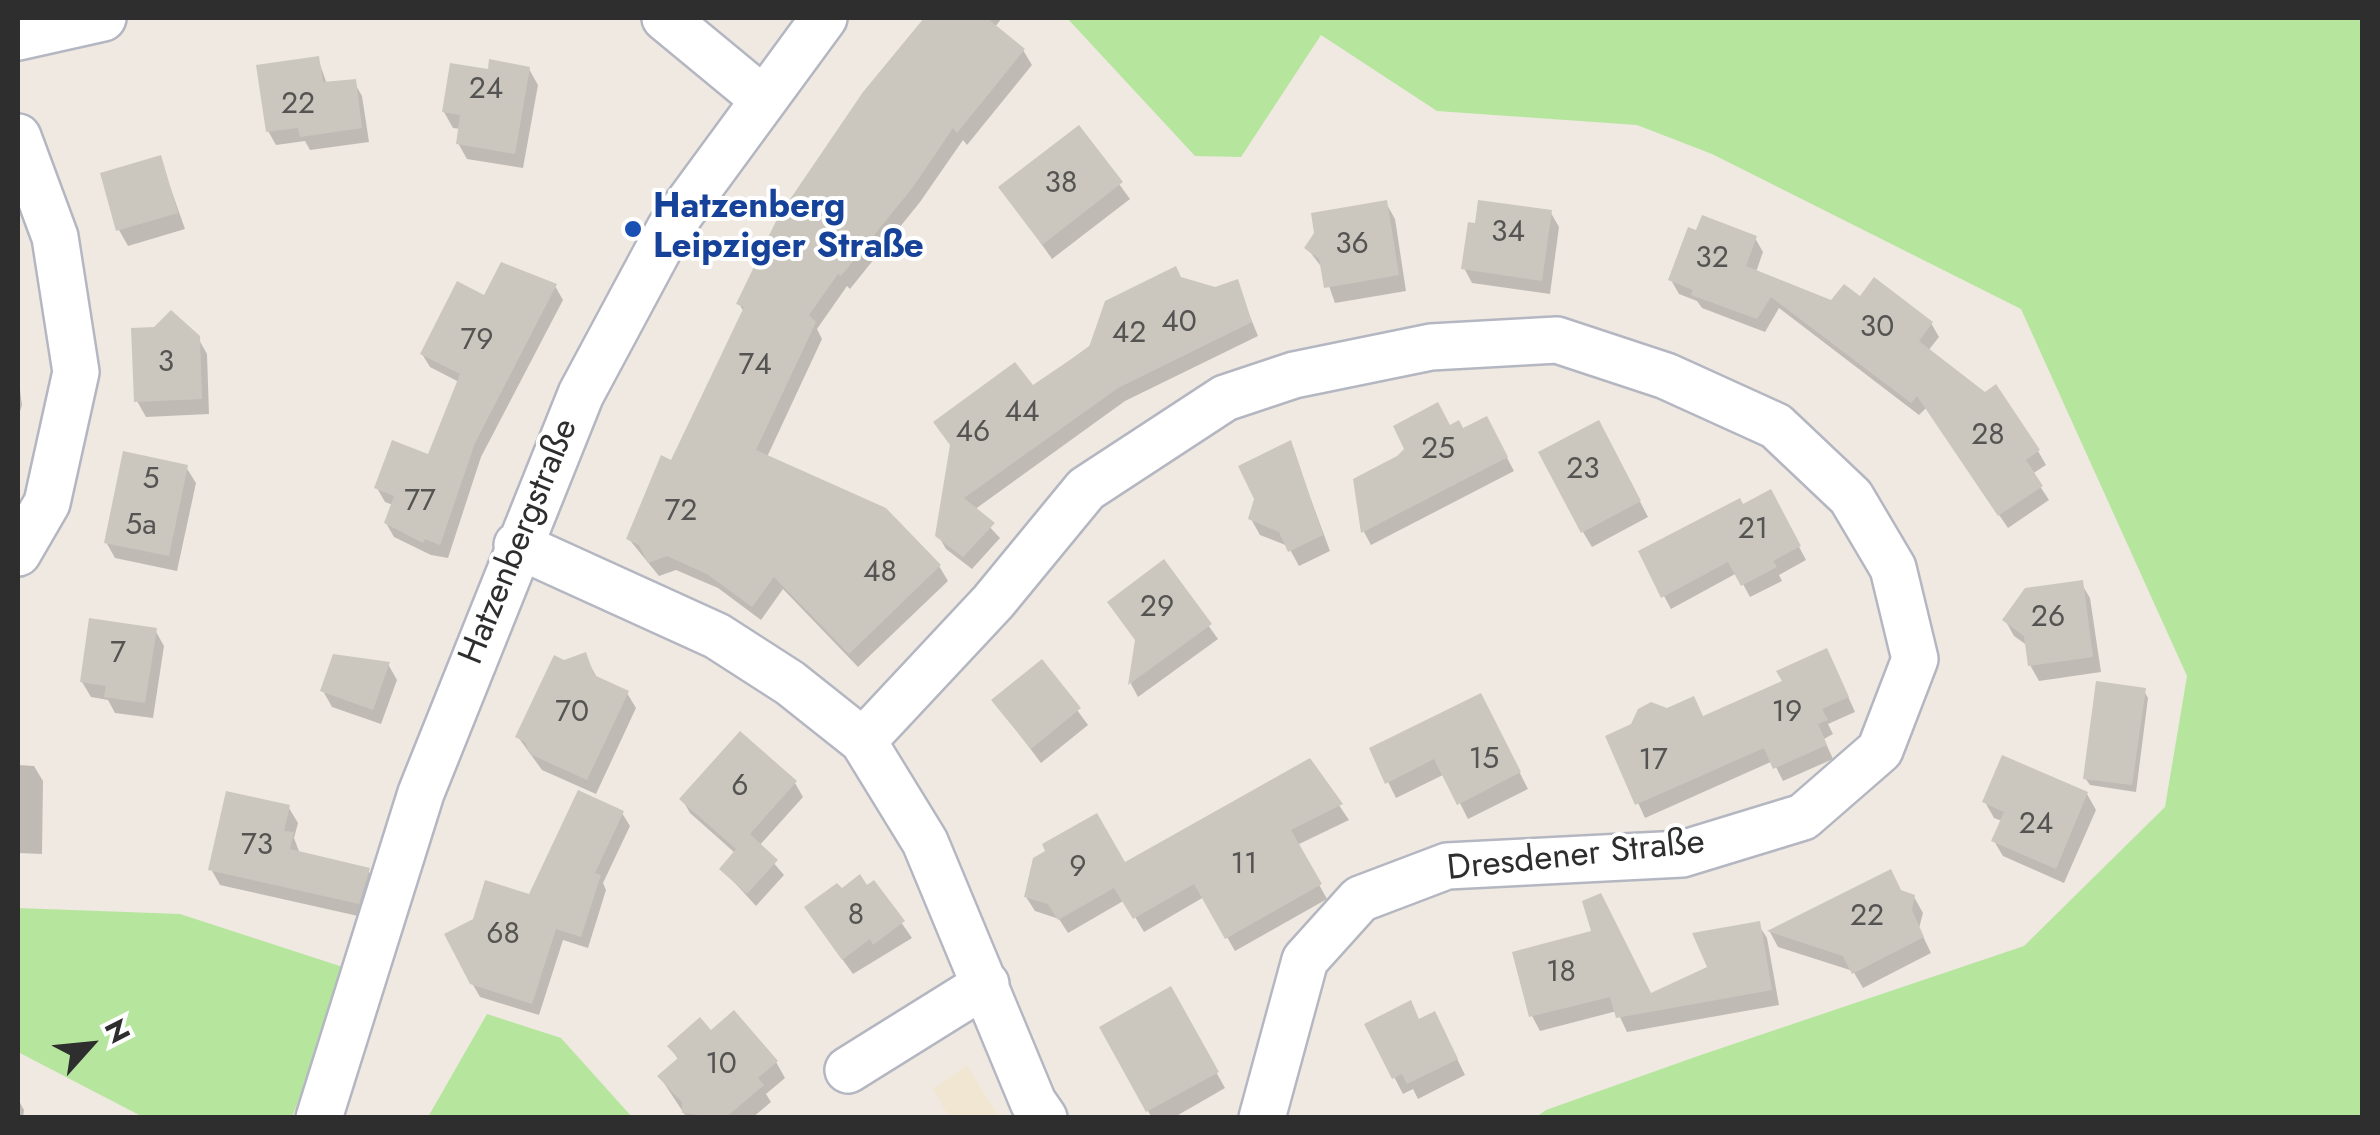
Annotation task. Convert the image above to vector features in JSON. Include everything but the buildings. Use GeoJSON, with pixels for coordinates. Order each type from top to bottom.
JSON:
{"type":"FeatureCollection","features":[{"type":"Feature","properties":{"kind":"street"},"geometry":{"type":"LineString","coordinates":[[18,36],[102,18]]}},
{"type":"Feature","properties":{"kind":"street"},"geometry":{"type":"LineString","coordinates":[[665,18],[763,99]]}},
{"type":"Feature","properties":{"kind":"street","name":"Hatzenbergstraße"},"geometry":{"type":"LineString","coordinates":[[320,1118],[420,793],[581,394],[670,228],[824,18]]}},
{"type":"Feature","properties":{"kind":"street"},"geometry":{"type":"LineString","coordinates":[[18,136],[55,237],[76,372],[47,503],[18,553]]}},
{"type":"Feature","properties":{"kind":"street","name":"Dresdener Straße"},"geometry":{"type":"LineString","coordinates":[[864,741],[993,602],[1086,489],[1225,398],[1294,375],[1432,347],[1558,340],[1666,376],[1776,426],[1851,497],[1892,568],[1914,659],[1880,750],[1804,817],[1682,854],[1447,866],[1360,899],[1305,960],[1262,1118]]}},
{"type":"Feature","properties":{"kind":"street"},"geometry":{"type":"LineString","coordinates":[[517,545],[717,636],[790,683],[864,741],[925,842],[1033,1102],[1044,1118]]}},
{"type":"Feature","properties":{"kind":"street"},"geometry":{"type":"LineString","coordinates":[[848,1070],[986,984]]}},
{"type":"Feature","properties":{"kind":"shaded area"},"geometry":{"type":"Polygon","coordinates":[[[967,1065],[1000,1117],[949,1117],[933,1089],[967,1065]]]}},
{"type":"Feature","properties":{"kind":"green space"},"geometry":{"type":"Polygon","coordinates":[[[1067,18],[2362,18],[2362,1117],[1536,1117],[1546,1110],[1698,1056],[2024,946],[2165,807],[2187,676],[2021,309],[1712,154],[1637,125],[1437,111],[1321,35],[1241,157],[1195,156],[1067,18]]]}},
{"type":"Feature","properties":{"kind":"green space"},"geometry":{"type":"Polygon","coordinates":[[[18,908],[180,914],[349,969],[292,1117],[143,1117],[18,1052],[18,908]]]}},
{"type":"Feature","properties":{"kind":"green space"},"geometry":{"type":"Polygon","coordinates":[[[487,1014],[561,1038],[632,1117],[428,1117],[487,1014]]]}},
{"type":"Feature","properties":{"kind":"place","name":"Hatzenberg Leipziger Straße"},"geometry":{"type":"Point","coordinates":[633,229]}}]}
